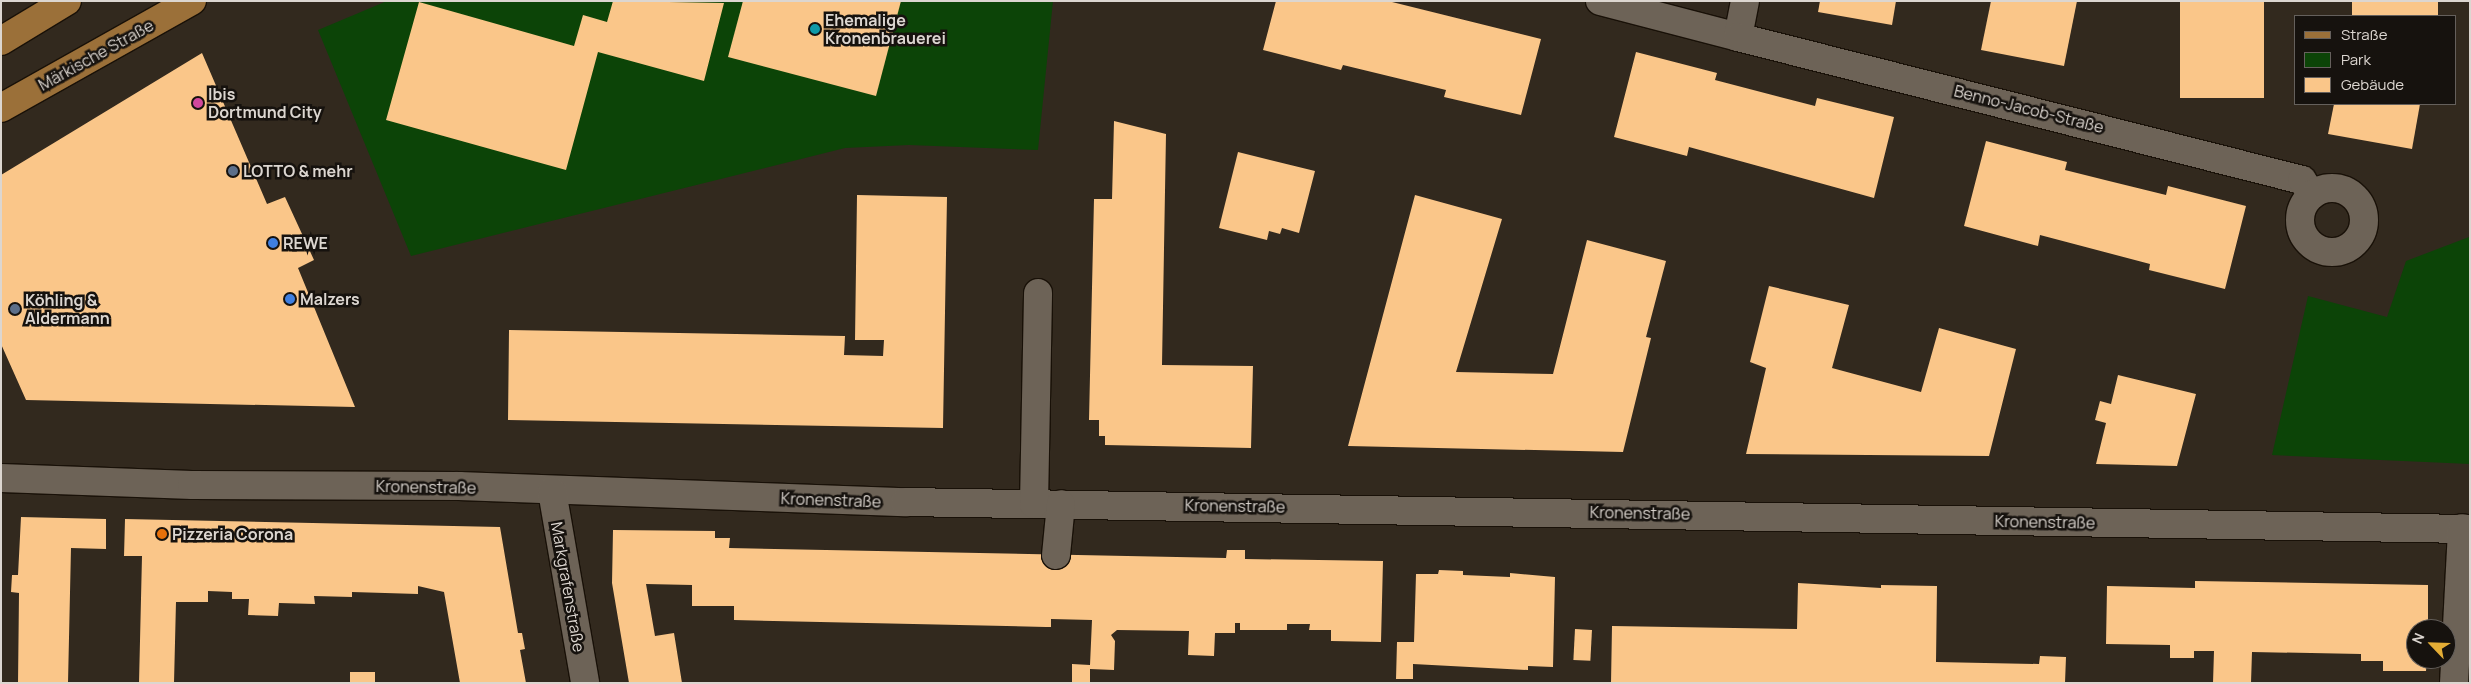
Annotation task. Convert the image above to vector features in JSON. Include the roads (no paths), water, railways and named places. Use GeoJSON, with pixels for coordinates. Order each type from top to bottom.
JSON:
{"type":"FeatureCollection","features":[{"type":"Feature","properties":{"kind":"main road"},"geometry":{"type":"LineString","coordinates":[[1,41],[67,1]]}},
{"type":"Feature","properties":{"kind":"main road","name":"Märkische Straße"},"geometry":{"type":"LineString","coordinates":[[1,108],[192,1]]}},
{"type":"Feature","properties":{"kind":"street","name":"Benno-Jacob-Straße"},"geometry":{"type":"LineString","coordinates":[[1600,1],[2302,180],[2312,195]]}},
{"type":"Feature","properties":{"kind":"street"},"geometry":{"type":"LineString","coordinates":[[1738,37],[1745,1]]}},
{"type":"Feature","properties":{"kind":"street"},"geometry":{"type":"LineString","coordinates":[[1034,504],[1038,293]]}},
{"type":"Feature","properties":{"kind":"street","name":"Kronenstraße"},"geometry":{"type":"LineString","coordinates":[[1,478],[192,485],[459,486],[552,492],[1034,504],[2466,528]]}},
{"type":"Feature","properties":{"kind":"street","name":"Markgrafenstraße"},"geometry":{"type":"LineString","coordinates":[[552,492],[585,683]]}},
{"type":"Feature","properties":{"kind":"street"},"geometry":{"type":"LineString","coordinates":[[1056,554],[1061,504]]}},
{"type":"Feature","properties":{"kind":"street"},"geometry":{"type":"LineString","coordinates":[[2454,683],[2466,528]]}},
{"type":"Feature","properties":{"kind":"place","name":"Ehemalige Kronenbrauerei"},"geometry":{"type":"Point","coordinates":[815,29]}},
{"type":"Feature","properties":{"kind":"place","name":"Ibis Dortmund City"},"geometry":{"type":"Point","coordinates":[198,103]}},
{"type":"Feature","properties":{"kind":"place","name":"LOTTO & mehr"},"geometry":{"type":"Point","coordinates":[233,171]}},
{"type":"Feature","properties":{"kind":"place","name":"REWE"},"geometry":{"type":"Point","coordinates":[273,243]}},
{"type":"Feature","properties":{"kind":"place","name":"Malzers"},"geometry":{"type":"Point","coordinates":[290,299]}},
{"type":"Feature","properties":{"kind":"place","name":"Köhling & Aldermann"},"geometry":{"type":"Point","coordinates":[15,309]}},
{"type":"Feature","properties":{"kind":"place","name":"Pizzeria Corona"},"geometry":{"type":"Point","coordinates":[162,534]}}]}
